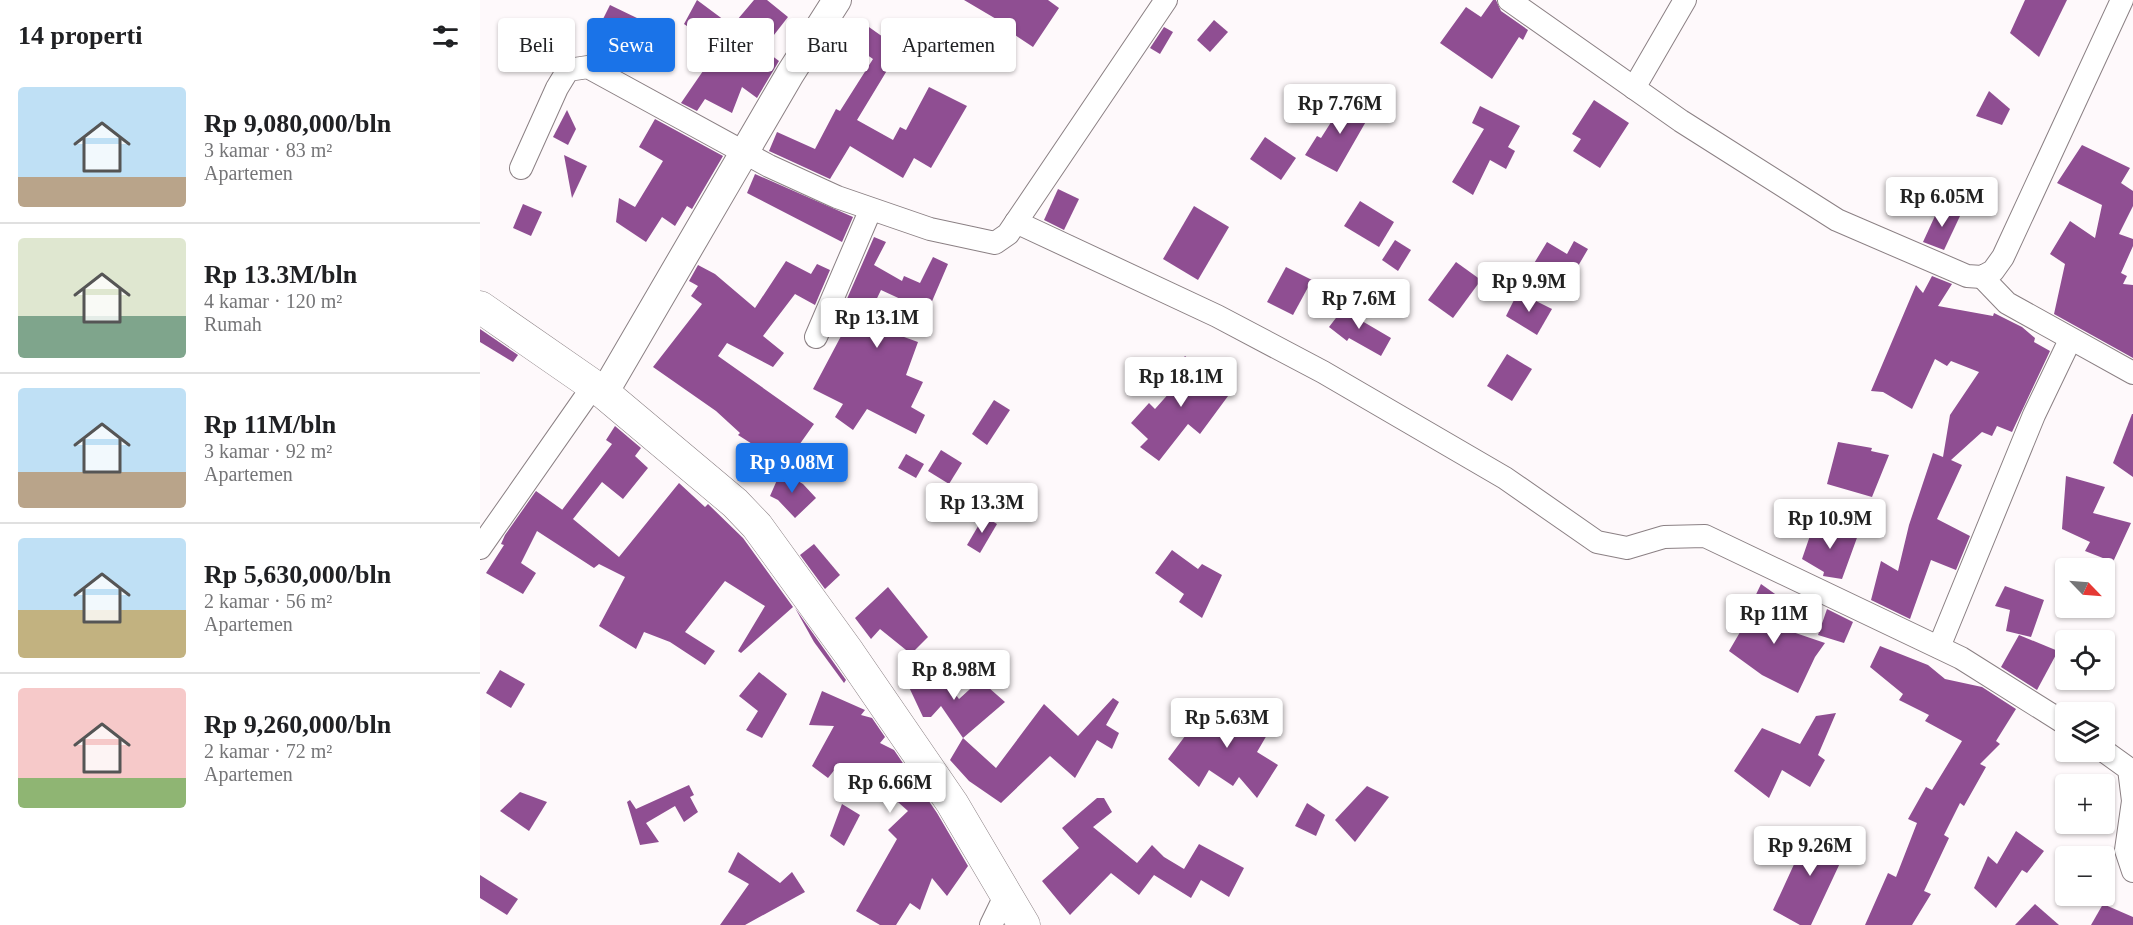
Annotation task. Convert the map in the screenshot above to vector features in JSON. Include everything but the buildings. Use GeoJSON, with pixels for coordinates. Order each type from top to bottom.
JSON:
{"type":"FeatureCollection","features":[{"type":"Feature","properties":{"kind":"main road"},"geometry":{"type":"LineString","coordinates":[[480,307],[599,389],[735,504],[757,526],[849,653],[952,803],[1024,925]]}},
{"type":"Feature","properties":{"kind":"street"},"geometry":{"type":"LineString","coordinates":[[480,548],[599,389],[837,0]]}},
{"type":"Feature","properties":{"kind":"street"},"geometry":{"type":"LineString","coordinates":[[520,168],[557,88],[568,70],[581,66],[595,70],[790,176],[870,210],[983,242],[1002,240],[1166,0]]}},
{"type":"Feature","properties":{"kind":"street"},"geometry":{"type":"LineString","coordinates":[[1509,0],[1681,121],[1837,220],[1967,276],[1982,277],[1993,271],[2003,257],[2027,210],[2122,0]]}},
{"type":"Feature","properties":{"kind":"street"},"geometry":{"type":"LineString","coordinates":[[1634,88],[1685,0]]}},
{"type":"Feature","properties":{"kind":"street"},"geometry":{"type":"LineString","coordinates":[[816,337],[870,210]]}},
{"type":"Feature","properties":{"kind":"street"},"geometry":{"type":"LineString","coordinates":[[1016,222],[1217,316],[1323,372],[1505,478],[1597,542],[1627,548],[1664,537],[1705,536],[1940,647],[2055,717]]}},
{"type":"Feature","properties":{"kind":"street"},"geometry":{"type":"LineString","coordinates":[[1982,277],[2007,303],[2070,340],[2133,372]]}},
{"type":"Feature","properties":{"kind":"street"},"geometry":{"type":"LineString","coordinates":[[1940,647],[2034,415],[2070,340]]}},
{"type":"Feature","properties":{"kind":"street"},"geometry":{"type":"LineString","coordinates":[[2115,759],[2128,769],[2133,801],[2126,850],[2133,871]]}},
{"type":"Feature","properties":{"kind":"street"},"geometry":{"type":"LineString","coordinates":[[991,925],[1006,894]]}}]}
